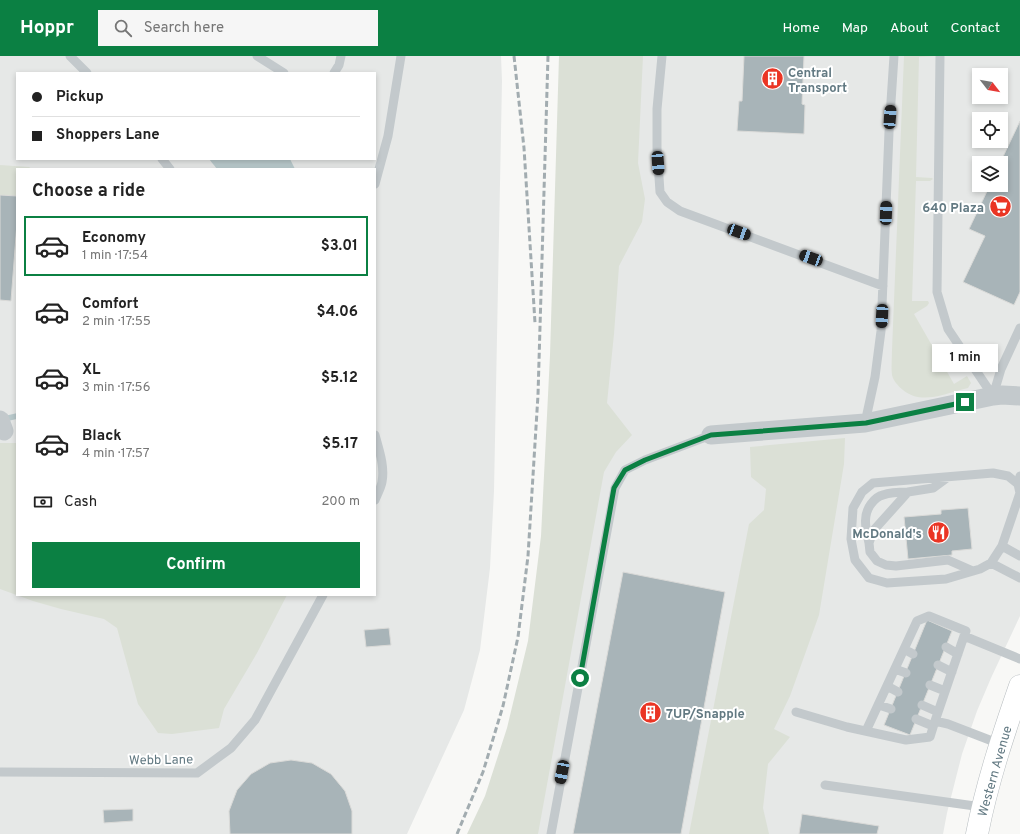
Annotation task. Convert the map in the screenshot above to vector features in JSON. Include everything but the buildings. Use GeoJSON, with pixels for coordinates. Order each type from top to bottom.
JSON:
{"type":"FeatureCollection","features":[{"type":"Feature","properties":{"kind":"main road","name":"Western Avenue"},"geometry":{"type":"LineString","coordinates":[[977,834],[982,807],[1000,744],[1018,697]]}},
{"type":"Feature","properties":{"kind":"street"},"geometry":{"type":"LineString","coordinates":[[711,435],[866,423],[993,396],[1020,396]]}},
{"type":"Feature","properties":{"kind":"lane"},"geometry":{"type":"LineString","coordinates":[[70,56],[86,72]]}},
{"type":"Feature","properties":{"kind":"lane"},"geometry":{"type":"LineString","coordinates":[[257,56],[282,72]]}},
{"type":"Feature","properties":{"kind":"lane"},"geometry":{"type":"LineString","coordinates":[[335,72],[339,65],[341,56]]}},
{"type":"Feature","properties":{"kind":"lane"},"geometry":{"type":"LineString","coordinates":[[376,180],[388,136],[401,56]]}},
{"type":"Feature","properties":{"kind":"lane"},"geometry":{"type":"LineString","coordinates":[[662,56],[657,109],[656,148],[660,192],[667,202],[680,211],[883,286]]}},
{"type":"Feature","properties":{"kind":"lane"},"geometry":{"type":"LineString","coordinates":[[866,423],[875,377],[881,331],[889,132],[894,56]]}},
{"type":"Feature","properties":{"kind":"lane"},"geometry":{"type":"LineString","coordinates":[[940,56],[937,292],[948,329],[993,396]]}},
{"type":"Feature","properties":{"kind":"lane"},"geometry":{"type":"LineString","coordinates":[[163,160],[169,168]]}},
{"type":"Feature","properties":{"kind":"lane"},"geometry":{"type":"LineString","coordinates":[[993,396],[1001,369],[1020,328]]}},
{"type":"Feature","properties":{"kind":"lane"},"geometry":{"type":"LineString","coordinates":[[550,834],[614,488],[625,470],[645,460],[711,435]]}},
{"type":"Feature","properties":{"kind":"lane"},"geometry":{"type":"LineString","coordinates":[[376,439],[382,467],[382,483],[376,498]]}},
{"type":"Feature","properties":{"kind":"lane"},"geometry":{"type":"LineString","coordinates":[[993,473],[1019,480],[1020,493],[1002,546],[991,563],[980,569],[946,579],[887,583],[868,578],[855,560],[851,539],[854,508],[862,492],[873,483],[993,473]]}},
{"type":"Feature","properties":{"kind":"lane"},"geometry":{"type":"LineString","coordinates":[[949,477],[933,488],[882,495],[872,504],[865,516],[865,526],[870,552],[877,561],[886,565],[896,566],[948,560],[973,571]]}},
{"type":"Feature","properties":{"kind":"lane"},"geometry":{"type":"LineString","coordinates":[[869,542],[874,531],[908,492]]}},
{"type":"Feature","properties":{"kind":"lane"},"geometry":{"type":"LineString","coordinates":[[1002,546],[1020,556]]}},
{"type":"Feature","properties":{"kind":"lane"},"geometry":{"type":"LineString","coordinates":[[991,563],[1020,578]]}},
{"type":"Feature","properties":{"kind":"lane","name":"Webb Lane"},"geometry":{"type":"LineString","coordinates":[[0,772],[197,773],[231,748],[255,720],[322,596]]}},
{"type":"Feature","properties":{"kind":"lane"},"geometry":{"type":"LineString","coordinates":[[796,712],[866,732],[906,740],[930,737],[966,631],[929,616],[917,621],[866,732]]}},
{"type":"Feature","properties":{"kind":"lane"},"geometry":{"type":"LineString","coordinates":[[911,633],[920,636]]}},
{"type":"Feature","properties":{"kind":"lane"},"geometry":{"type":"LineString","coordinates":[[964,636],[1020,659]]}},
{"type":"Feature","properties":{"kind":"lane"},"geometry":{"type":"LineString","coordinates":[[946,647],[958,654]]}},
{"type":"Feature","properties":{"kind":"lane"},"geometry":{"type":"LineString","coordinates":[[904,649],[913,654]]}},
{"type":"Feature","properties":{"kind":"lane"},"geometry":{"type":"LineString","coordinates":[[938,665],[952,672]]}},
{"type":"Feature","properties":{"kind":"lane"},"geometry":{"type":"LineString","coordinates":[[895,669],[906,673]]}},
{"type":"Feature","properties":{"kind":"lane"},"geometry":{"type":"LineString","coordinates":[[930,685],[945,691]]}},
{"type":"Feature","properties":{"kind":"lane"},"geometry":{"type":"LineString","coordinates":[[887,686],[898,692]]}},
{"type":"Feature","properties":{"kind":"lane"},"geometry":{"type":"LineString","coordinates":[[879,705],[891,709]]}},
{"type":"Feature","properties":{"kind":"lane"},"geometry":{"type":"LineString","coordinates":[[922,705],[938,712]]}},
{"type":"Feature","properties":{"kind":"lane"},"geometry":{"type":"LineString","coordinates":[[916,719],[948,724],[1000,744]]}},
{"type":"Feature","properties":{"kind":"lane"},"geometry":{"type":"LineString","coordinates":[[825,785],[982,807]]}},
{"type":"Feature","properties":{"kind":"shaded area"},"geometry":{"type":"Polygon","coordinates":[[[0,56],[501,56],[502,81],[494,491],[490,568],[480,650],[464,710],[407,834],[0,834],[0,56]]]}},
{"type":"Feature","properties":{"kind":"shaded area"},"geometry":{"type":"Polygon","coordinates":[[[559,56],[643,56],[638,163],[645,199],[642,222],[619,266],[607,403],[632,435],[616,452],[604,472],[538,834],[467,834],[485,796],[507,728],[528,641],[541,536],[550,355],[559,56]]]}},
{"type":"Feature","properties":{"kind":"shaded area"},"geometry":{"type":"Polygon","coordinates":[[[570,56],[1020,56],[1020,616],[977,711],[962,754],[943,834],[480,834],[534,674],[570,56]]]}},
{"type":"Feature","properties":{"kind":"shaded area"},"geometry":{"type":"Polygon","coordinates":[[[904,56],[935,56],[919,57],[916,177],[933,179],[930,181],[916,181],[912,301],[928,301],[929,303],[927,306],[914,314],[954,384],[967,376],[971,383],[968,388],[925,398],[917,397],[903,390],[895,381],[892,372],[904,56]]]}},
{"type":"Feature","properties":{"kind":"shaded area"},"geometry":{"type":"Polygon","coordinates":[[[210,160],[290,160],[294,168],[216,168],[210,160]]]}},
{"type":"Feature","properties":{"kind":"shaded area"},"geometry":{"type":"Polygon","coordinates":[[[0,165],[30,168],[16,168],[16,196],[0,195],[0,165]]]}},
{"type":"Feature","properties":{"kind":"shaded area"},"geometry":{"type":"Polygon","coordinates":[[[845,438],[844,464],[819,615],[790,696],[774,729],[790,737],[768,764],[763,808],[769,834],[689,834],[749,524],[764,510],[766,489],[751,477],[750,447],[845,438]]]}},
{"type":"Feature","properties":{"kind":"shaded area"},"geometry":{"type":"Polygon","coordinates":[[[0,443],[16,443],[16,595],[0,589],[0,443]]]}},
{"type":"Feature","properties":{"kind":"shaded area"},"geometry":{"type":"Polygon","coordinates":[[[19,596],[286,596],[257,653],[224,709],[219,728],[172,734],[158,733],[138,704],[117,628],[104,619],[33,601],[19,596]]]}},
{"type":"Feature","properties":{"kind":"waterway"},"geometry":{"type":"LineString","coordinates":[[4,419],[16,416]]}},
{"type":"Feature","properties":{"kind":"railway"},"geometry":{"type":"LineString","coordinates":[[514,56],[524,148],[535,323]]}},
{"type":"Feature","properties":{"kind":"railway"},"geometry":{"type":"LineString","coordinates":[[457,834],[483,772],[503,706],[518,637],[528,556],[538,395],[548,56]]}},
{"type":"Feature","properties":{"kind":"place","name":"Central Transport"},"geometry":{"type":"Point","coordinates":[773,79]}},
{"type":"Feature","properties":{"kind":"place","name":"640 Plaza"},"geometry":{"type":"Point","coordinates":[1000,207]}},
{"type":"Feature","properties":{"kind":"place","name":"McDonald's"},"geometry":{"type":"Point","coordinates":[938,533]}},
{"type":"Feature","properties":{"kind":"place","name":"7UP/Snapple"},"geometry":{"type":"Point","coordinates":[650,713]}},
{"type":"Feature","properties":{"kind":"route"},"geometry":{"type":"LineString","coordinates":[[580,678],[614,488],[625,470],[645,460],[711,435],[866,423],[965,402]]}}]}
